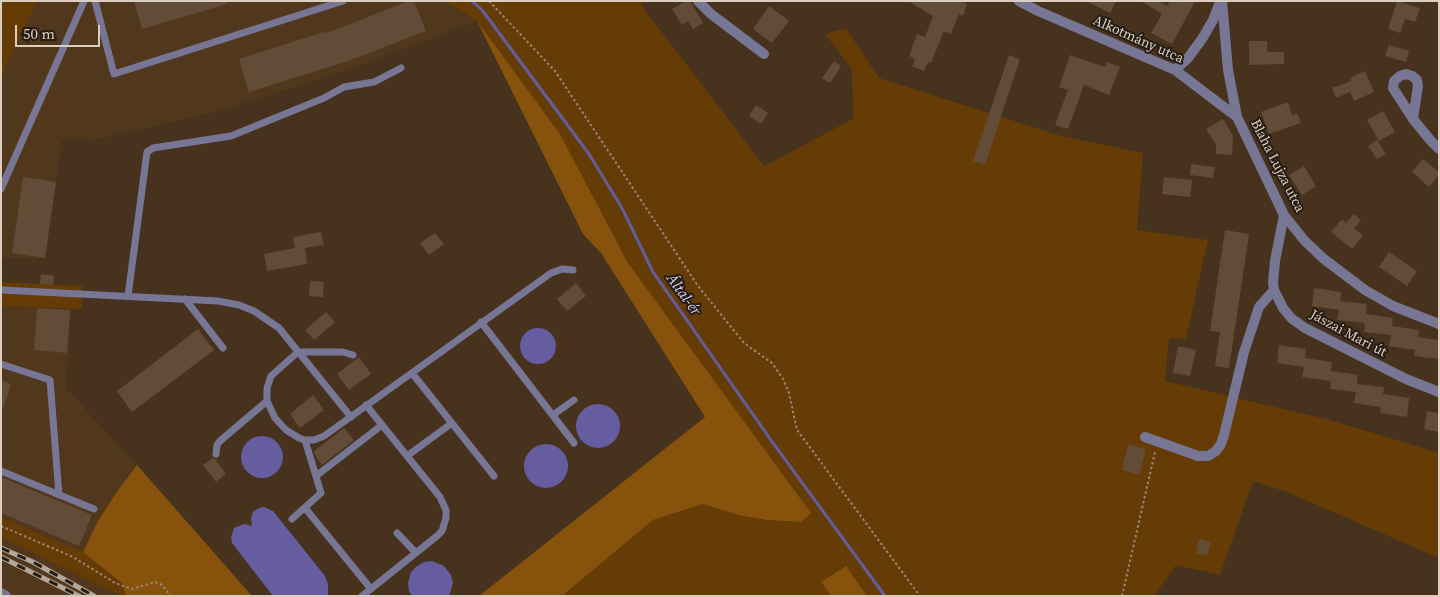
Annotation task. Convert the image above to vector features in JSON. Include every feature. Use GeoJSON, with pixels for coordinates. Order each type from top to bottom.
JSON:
{"type":"FeatureCollection","features":[{"type":"Feature","properties":{"kind":"street"},"geometry":{"type":"LineString","coordinates":[[698,1],[711,14],[764,54]]}},
{"type":"Feature","properties":{"kind":"street","name":"Alkotmány utca"},"geometry":{"type":"LineString","coordinates":[[1019,1],[1175,70],[1237,116]]}},
{"type":"Feature","properties":{"kind":"street","name":"Blaha Lujza utca"},"geometry":{"type":"LineString","coordinates":[[1175,70],[1188,58],[1202,39],[1221,1]]}},
{"type":"Feature","properties":{"kind":"street","name":"Blaha Lujza utca"},"geometry":{"type":"LineString","coordinates":[[1221,1],[1228,70],[1237,116],[1284,215],[1304,240],[1324,259],[1365,290],[1393,306],[1439,324]]}},
{"type":"Feature","properties":{"kind":"street"},"geometry":{"type":"LineString","coordinates":[[1413,119],[1439,149]]}},
{"type":"Feature","properties":{"kind":"street"},"geometry":{"type":"LineString","coordinates":[[1144,437],[1198,456],[1208,456],[1216,451],[1221,444],[1244,352],[1259,307],[1274,290],[1275,260],[1284,215]]}},
{"type":"Feature","properties":{"kind":"street","name":"Jászai Mari út"},"geometry":{"type":"LineString","coordinates":[[1274,290],[1283,308],[1305,328],[1406,379],[1439,392]]}},
{"type":"Feature","properties":{"kind":"street"},"geometry":{"type":"LineString","coordinates":[[1,593],[6,596]]}},
{"type":"Feature","properties":{"kind":"lane"},"geometry":{"type":"LineString","coordinates":[[1,189],[84,1]]}},
{"type":"Feature","properties":{"kind":"lane"},"geometry":{"type":"LineString","coordinates":[[95,1],[114,74],[343,1]]}},
{"type":"Feature","properties":{"kind":"lane"},"geometry":{"type":"LineString","coordinates":[[128,296],[147,152],[161,146],[231,136],[324,98],[344,87],[374,82],[401,68]]}},
{"type":"Feature","properties":{"kind":"lane"},"geometry":{"type":"LineString","coordinates":[[353,355],[343,352],[298,352],[269,380],[266,388],[267,401],[279,424],[291,434],[305,440],[314,440],[324,436],[551,272],[562,269],[573,270]]}},
{"type":"Feature","properties":{"kind":"lane"},"geometry":{"type":"LineString","coordinates":[[1,290],[218,301],[239,305],[254,311],[279,328],[351,416]]}},
{"type":"Feature","properties":{"kind":"lane"},"geometry":{"type":"LineString","coordinates":[[185,299],[223,348]]}},
{"type":"Feature","properties":{"kind":"lane"},"geometry":{"type":"LineString","coordinates":[[481,322],[574,443]]}},
{"type":"Feature","properties":{"kind":"lane"},"geometry":{"type":"LineString","coordinates":[[1,364],[50,380],[59,494]]}},
{"type":"Feature","properties":{"kind":"lane"},"geometry":{"type":"LineString","coordinates":[[412,373],[494,476]]}},
{"type":"Feature","properties":{"kind":"lane"},"geometry":{"type":"LineString","coordinates":[[553,415],[574,400]]}},
{"type":"Feature","properties":{"kind":"lane"},"geometry":{"type":"LineString","coordinates":[[216,454],[217,444],[267,401]]}},
{"type":"Feature","properties":{"kind":"lane"},"geometry":{"type":"LineString","coordinates":[[362,596],[442,531],[446,510],[440,497],[366,405]]}},
{"type":"Feature","properties":{"kind":"lane"},"geometry":{"type":"LineString","coordinates":[[407,456],[452,423]]}},
{"type":"Feature","properties":{"kind":"lane"},"geometry":{"type":"LineString","coordinates":[[316,476],[382,425]]}},
{"type":"Feature","properties":{"kind":"lane"},"geometry":{"type":"LineString","coordinates":[[292,520],[320,493],[305,440]]}},
{"type":"Feature","properties":{"kind":"lane"},"geometry":{"type":"LineString","coordinates":[[1,472],[94,508]]}},
{"type":"Feature","properties":{"kind":"lane"},"geometry":{"type":"LineString","coordinates":[[305,508],[370,589]]}},
{"type":"Feature","properties":{"kind":"lane"},"geometry":{"type":"LineString","coordinates":[[396,533],[416,553]]}},
{"type":"Feature","properties":{"kind":"path"},"geometry":{"type":"LineString","coordinates":[[489,1],[555,71],[698,286],[744,343],[772,363],[783,379],[789,393],[798,430],[920,596]]}},
{"type":"Feature","properties":{"kind":"path"},"geometry":{"type":"LineString","coordinates":[[1122,596],[1157,442]]}},
{"type":"Feature","properties":{"kind":"path"},"geometry":{"type":"LineString","coordinates":[[1,526],[73,557],[114,583],[132,589],[156,582],[162,585],[172,596]]}},
{"type":"Feature","properties":{"kind":"shaded area"},"geometry":{"type":"Polygon","coordinates":[[[1,1],[37,1],[1,77],[1,1]]]}},
{"type":"Feature","properties":{"kind":"shaded area"},"geometry":{"type":"Polygon","coordinates":[[[37,1],[445,1],[477,21],[350,69],[219,111],[94,140],[62,139],[45,258],[1,258],[1,77],[37,1]]]}},
{"type":"Feature","properties":{"kind":"shaded area"},"geometry":{"type":"Polygon","coordinates":[[[445,1],[642,1],[641,5],[764,166],[853,119],[852,69],[825,34],[846,28],[879,78],[1058,135],[1143,153],[1137,230],[1208,240],[1186,339],[1169,338],[1165,381],[1330,420],[1439,453],[1439,558],[1287,492],[1253,481],[1220,575],[1176,565],[1154,596],[867,596],[846,566],[821,582],[831,596],[562,596],[653,520],[703,504],[738,515],[766,520],[801,522],[811,513],[628,263],[560,134],[477,21],[445,1]]]}},
{"type":"Feature","properties":{"kind":"shaded area"},"geometry":{"type":"Polygon","coordinates":[[[477,21],[560,134],[628,263],[811,513],[801,522],[766,520],[738,515],[703,504],[653,520],[562,596],[479,596],[705,417],[601,253],[583,234],[477,21]]]}},
{"type":"Feature","properties":{"kind":"shaded area"},"geometry":{"type":"Polygon","coordinates":[[[1,282],[82,286],[82,309],[1,306],[1,282]]]}},
{"type":"Feature","properties":{"kind":"shaded area"},"geometry":{"type":"Polygon","coordinates":[[[1,306],[71,309],[66,388],[137,465],[98,521],[83,552],[1,517],[1,306]]]}},
{"type":"Feature","properties":{"kind":"shaded area"},"geometry":{"type":"Polygon","coordinates":[[[538,328],[545,329],[551,333],[555,339],[555,353],[551,359],[545,363],[538,364],[531,363],[525,359],[521,353],[520,346],[521,339],[525,333],[531,329],[538,328]]]}},
{"type":"Feature","properties":{"kind":"shaded area"},"geometry":{"type":"Polygon","coordinates":[[[602,404],[614,410],[619,417],[619,435],[614,442],[607,447],[594,448],[586,445],[579,438],[576,422],[579,414],[586,407],[602,404]]]}},
{"type":"Feature","properties":{"kind":"shaded area"},"geometry":{"type":"Polygon","coordinates":[[[266,436],[274,439],[280,445],[283,457],[280,469],[274,475],[258,478],[250,475],[244,469],[241,453],[244,445],[250,439],[266,436]]]}},
{"type":"Feature","properties":{"kind":"shaded area"},"geometry":{"type":"Polygon","coordinates":[[[550,444],[562,450],[567,457],[567,475],[562,482],[555,487],[542,488],[534,485],[527,478],[524,462],[527,454],[534,447],[550,444]]]}},
{"type":"Feature","properties":{"kind":"shaded area"},"geometry":{"type":"Polygon","coordinates":[[[137,465],[252,596],[126,596],[122,583],[83,552],[98,521],[137,465]]]}},
{"type":"Feature","properties":{"kind":"shaded area"},"geometry":{"type":"Polygon","coordinates":[[[264,507],[273,511],[325,576],[328,584],[328,596],[273,596],[232,543],[231,537],[234,528],[244,524],[252,526],[251,518],[253,512],[264,507]]]}},
{"type":"Feature","properties":{"kind":"shaded area"},"geometry":{"type":"Polygon","coordinates":[[[1,517],[83,552],[122,583],[126,596],[121,596],[1,537],[1,517]]]}},
{"type":"Feature","properties":{"kind":"shaded area"},"geometry":{"type":"Polygon","coordinates":[[[1,537],[13,542],[121,596],[1,596],[1,537]]]}},
{"type":"Feature","properties":{"kind":"shaded area"},"geometry":{"type":"Polygon","coordinates":[[[432,561],[444,566],[451,575],[453,583],[449,596],[412,596],[408,583],[411,572],[424,562],[432,561]]]}},
{"type":"Feature","properties":{"kind":"shaded area"},"geometry":{"type":"Polygon","coordinates":[[[846,566],[867,596],[831,596],[821,582],[846,566]]]}},
{"type":"Feature","properties":{"kind":"building"},"geometry":{"type":"Polygon","coordinates":[[[134,1],[227,1],[227,4],[142,29],[134,1]]]}},
{"type":"Feature","properties":{"kind":"building"},"geometry":{"type":"Polygon","coordinates":[[[409,1],[414,1],[426,31],[348,61],[249,92],[239,59],[327,31],[327,33],[409,1]]]}},
{"type":"Feature","properties":{"kind":"building"},"geometry":{"type":"Polygon","coordinates":[[[686,1],[690,1],[703,23],[693,29],[688,21],[682,25],[672,9],[686,1]]]}},
{"type":"Feature","properties":{"kind":"building"},"geometry":{"type":"Polygon","coordinates":[[[908,1],[960,1],[967,4],[963,16],[959,14],[951,34],[944,31],[931,63],[928,62],[924,71],[912,66],[915,59],[909,56],[917,34],[925,37],[933,16],[908,1]]]}},
{"type":"Feature","properties":{"kind":"building"},"geometry":{"type":"Polygon","coordinates":[[[1086,1],[1116,1],[1110,13],[1086,1]]]}},
{"type":"Feature","properties":{"kind":"building"},"geometry":{"type":"Polygon","coordinates":[[[1141,1],[1158,1],[1167,6],[1170,1],[1195,1],[1172,44],[1151,33],[1162,14],[1141,1]]]}},
{"type":"Feature","properties":{"kind":"building"},"geometry":{"type":"Polygon","coordinates":[[[1397,1],[1420,8],[1415,22],[1405,19],[1400,33],[1388,29],[1397,1]]]}},
{"type":"Feature","properties":{"kind":"building"},"geometry":{"type":"Polygon","coordinates":[[[769,6],[789,21],[772,43],[753,29],[769,6]]]}},
{"type":"Feature","properties":{"kind":"building"},"geometry":{"type":"Polygon","coordinates":[[[1249,41],[1267,41],[1267,52],[1284,52],[1284,64],[1249,65],[1249,41]]]}},
{"type":"Feature","properties":{"kind":"building"},"geometry":{"type":"Polygon","coordinates":[[[1389,45],[1409,51],[1406,62],[1385,56],[1389,45]]]}},
{"type":"Feature","properties":{"kind":"building"},"geometry":{"type":"Polygon","coordinates":[[[1009,55],[1020,59],[985,165],[973,161],[1009,55]]]}},
{"type":"Feature","properties":{"kind":"building"},"geometry":{"type":"Polygon","coordinates":[[[1070,55],[1105,67],[1107,62],[1120,67],[1109,95],[1084,85],[1068,129],[1055,125],[1068,90],[1059,87],[1070,55]]]}},
{"type":"Feature","properties":{"kind":"building"},"geometry":{"type":"Polygon","coordinates":[[[834,61],[841,66],[830,83],[822,78],[834,61]]]}},
{"type":"Feature","properties":{"kind":"building"},"geometry":{"type":"Polygon","coordinates":[[[1365,71],[1374,92],[1354,101],[1350,92],[1336,98],[1332,88],[1351,81],[1350,78],[1365,71]]]}},
{"type":"Feature","properties":{"kind":"building"},"geometry":{"type":"Polygon","coordinates":[[[1288,102],[1292,115],[1297,113],[1301,123],[1269,134],[1261,112],[1288,102]]]}},
{"type":"Feature","properties":{"kind":"building"},"geometry":{"type":"Polygon","coordinates":[[[756,105],[768,113],[761,124],[749,116],[756,105]]]}},
{"type":"Feature","properties":{"kind":"building"},"geometry":{"type":"Polygon","coordinates":[[[1383,111],[1395,132],[1379,141],[1367,120],[1383,111]]]}},
{"type":"Feature","properties":{"kind":"building"},"geometry":{"type":"Polygon","coordinates":[[[1223,119],[1233,136],[1232,155],[1216,154],[1216,145],[1206,129],[1223,119]]]}},
{"type":"Feature","properties":{"kind":"building"},"geometry":{"type":"Polygon","coordinates":[[[1377,140],[1386,154],[1377,159],[1368,146],[1377,140]]]}},
{"type":"Feature","properties":{"kind":"building"},"geometry":{"type":"Polygon","coordinates":[[[1423,159],[1439,172],[1439,175],[1429,187],[1412,172],[1423,159]]]}},
{"type":"Feature","properties":{"kind":"building"},"geometry":{"type":"Polygon","coordinates":[[[1191,164],[1215,167],[1213,178],[1190,175],[1191,164]]]}},
{"type":"Feature","properties":{"kind":"building"},"geometry":{"type":"Polygon","coordinates":[[[1304,166],[1316,186],[1302,195],[1289,175],[1304,166]]]}},
{"type":"Feature","properties":{"kind":"building"},"geometry":{"type":"Polygon","coordinates":[[[23,177],[56,182],[45,258],[12,253],[23,177]]]}},
{"type":"Feature","properties":{"kind":"building"},"geometry":{"type":"Polygon","coordinates":[[[1164,177],[1192,180],[1190,197],[1162,194],[1164,177]]]}},
{"type":"Feature","properties":{"kind":"building"},"geometry":{"type":"Polygon","coordinates":[[[1354,214],[1361,220],[1354,228],[1363,236],[1352,249],[1331,232],[1342,219],[1346,223],[1354,214]]]}},
{"type":"Feature","properties":{"kind":"building"},"geometry":{"type":"Polygon","coordinates":[[[1225,230],[1249,234],[1229,368],[1215,366],[1220,332],[1210,331],[1225,230]]]}},
{"type":"Feature","properties":{"kind":"building"},"geometry":{"type":"Polygon","coordinates":[[[321,232],[324,245],[305,248],[307,264],[267,271],[264,254],[295,248],[293,237],[321,232]]]}},
{"type":"Feature","properties":{"kind":"building"},"geometry":{"type":"Polygon","coordinates":[[[435,233],[444,244],[429,255],[420,243],[435,233]]]}},
{"type":"Feature","properties":{"kind":"building"},"geometry":{"type":"Polygon","coordinates":[[[1389,252],[1417,271],[1407,286],[1379,267],[1389,252]]]}},
{"type":"Feature","properties":{"kind":"building"},"geometry":{"type":"Polygon","coordinates":[[[41,274],[54,276],[53,285],[40,284],[41,274]]]}},
{"type":"Feature","properties":{"kind":"building"},"geometry":{"type":"Polygon","coordinates":[[[310,281],[324,282],[323,297],[309,296],[310,281]]]}},
{"type":"Feature","properties":{"kind":"building"},"geometry":{"type":"Polygon","coordinates":[[[576,283],[586,296],[567,311],[557,299],[576,283]]]}},
{"type":"Feature","properties":{"kind":"building"},"geometry":{"type":"Polygon","coordinates":[[[1314,288],[1341,292],[1340,301],[1367,304],[1366,314],[1393,318],[1392,326],[1419,330],[1418,337],[1439,340],[1439,359],[1414,356],[1415,350],[1389,346],[1391,335],[1364,332],[1365,323],[1337,320],[1339,310],[1312,306],[1314,288]]]}},
{"type":"Feature","properties":{"kind":"building"},"geometry":{"type":"Polygon","coordinates":[[[37,308],[70,310],[67,353],[34,350],[37,308]]]}},
{"type":"Feature","properties":{"kind":"building"},"geometry":{"type":"Polygon","coordinates":[[[326,312],[335,322],[314,340],[305,330],[326,312]]]}},
{"type":"Feature","properties":{"kind":"building"},"geometry":{"type":"Polygon","coordinates":[[[198,329],[214,350],[132,412],[117,391],[198,329]]]}},
{"type":"Feature","properties":{"kind":"building"},"geometry":{"type":"Polygon","coordinates":[[[1279,345],[1306,349],[1305,358],[1332,362],[1331,371],[1358,375],[1357,384],[1384,387],[1383,394],[1409,398],[1407,417],[1380,413],[1381,407],[1354,403],[1356,392],[1330,389],[1331,381],[1302,377],[1304,367],[1277,363],[1279,345]]]}},
{"type":"Feature","properties":{"kind":"building"},"geometry":{"type":"Polygon","coordinates":[[[1178,346],[1196,350],[1190,376],[1173,373],[1178,346]]]}},
{"type":"Feature","properties":{"kind":"building"},"geometry":{"type":"Polygon","coordinates":[[[359,357],[371,374],[349,390],[337,374],[359,357]]]}},
{"type":"Feature","properties":{"kind":"building"},"geometry":{"type":"Polygon","coordinates":[[[1,380],[11,384],[3,409],[1,408],[1,380]]]}},
{"type":"Feature","properties":{"kind":"building"},"geometry":{"type":"Polygon","coordinates":[[[313,395],[324,410],[300,428],[290,414],[313,395]]]}},
{"type":"Feature","properties":{"kind":"building"},"geometry":{"type":"Polygon","coordinates":[[[1427,411],[1439,413],[1439,432],[1424,429],[1427,411]]]}},
{"type":"Feature","properties":{"kind":"building"},"geometry":{"type":"Polygon","coordinates":[[[344,428],[354,440],[322,465],[314,451],[344,428]]]}},
{"type":"Feature","properties":{"kind":"building"},"geometry":{"type":"Polygon","coordinates":[[[1128,444],[1146,449],[1139,475],[1122,470],[1128,444]]]}},
{"type":"Feature","properties":{"kind":"building"},"geometry":{"type":"Polygon","coordinates":[[[213,458],[226,474],[216,482],[203,465],[213,458]]]}},
{"type":"Feature","properties":{"kind":"building"},"geometry":{"type":"Polygon","coordinates":[[[1,477],[92,515],[79,546],[1,513],[1,477]]]}},
{"type":"Feature","properties":{"kind":"building"},"geometry":{"type":"Polygon","coordinates":[[[1199,539],[1211,542],[1207,556],[1196,553],[1199,539]]]}},
{"type":"Feature","properties":{"kind":"waterway","name":"Által-ér"},"geometry":{"type":"LineString","coordinates":[[472,1],[482,10],[589,154],[622,208],[653,272],[773,443],[885,596]]}},
{"type":"Feature","properties":{"kind":"railway"},"geometry":{"type":"LineString","coordinates":[[1,548],[33,562],[94,596]]}},
{"type":"Feature","properties":{"kind":"railway"},"geometry":{"type":"LineString","coordinates":[[1,557],[79,596]]}}]}
